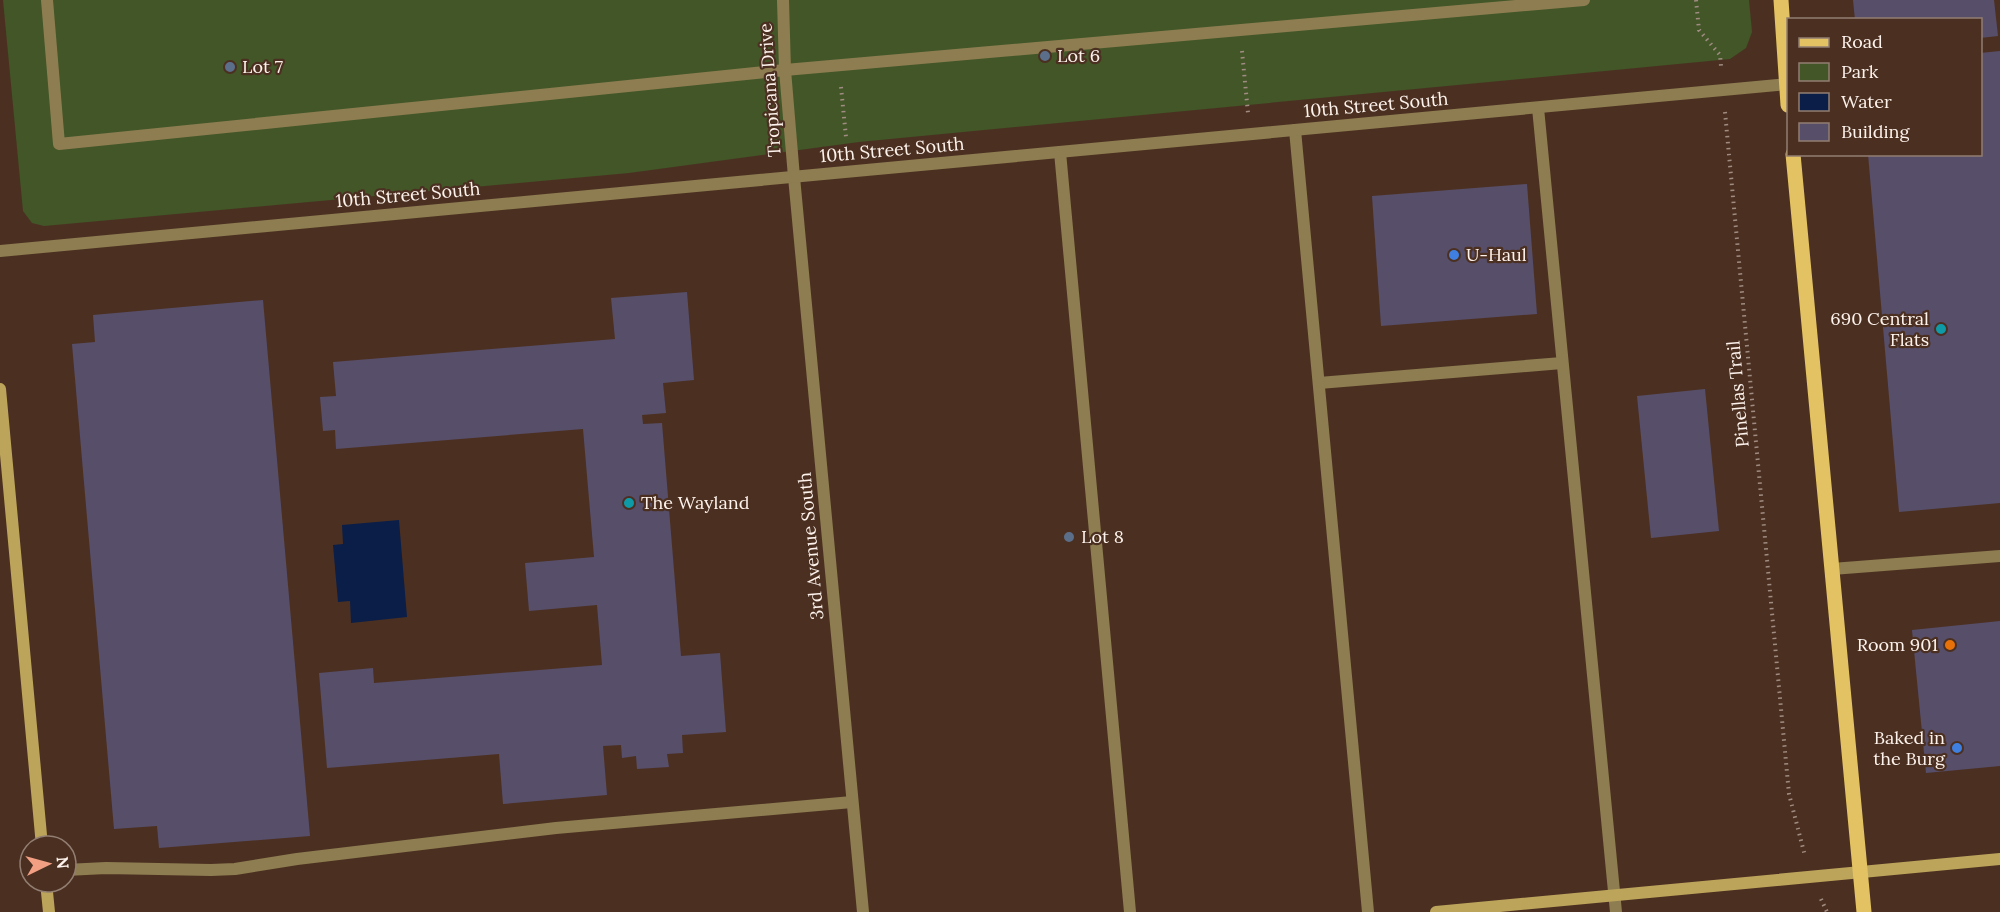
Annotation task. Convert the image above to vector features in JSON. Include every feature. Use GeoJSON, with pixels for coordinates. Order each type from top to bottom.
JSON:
{"type":"FeatureCollection","features":[{"type":"Feature","properties":{"kind":"main road"},"geometry":{"type":"LineString","coordinates":[[1780,0],[1787,94]]}},
{"type":"Feature","properties":{"kind":"main road"},"geometry":{"type":"LineString","coordinates":[[1793,156],[1864,912]]}},
{"type":"Feature","properties":{"kind":"main road"},"geometry":{"type":"LineString","coordinates":[[0,389],[41,834]]}},
{"type":"Feature","properties":{"kind":"main road"},"geometry":{"type":"LineString","coordinates":[[1436,912],[2000,860]]}},
{"type":"Feature","properties":{"kind":"main road"},"geometry":{"type":"LineString","coordinates":[[47,894],[49,912]]}},
{"type":"Feature","properties":{"kind":"street"},"geometry":{"type":"LineString","coordinates":[[47,0],[59,144],[785,70],[1584,0]]}},
{"type":"Feature","properties":{"kind":"street","name":"Tropicana Drive"},"geometry":{"type":"LineString","coordinates":[[783,0],[785,70],[794,177]]}},
{"type":"Feature","properties":{"kind":"street","name":"10th Street South"},"geometry":{"type":"LineString","coordinates":[[0,251],[1786,84]]}},
{"type":"Feature","properties":{"kind":"street"},"geometry":{"type":"LineString","coordinates":[[1538,108],[1616,912]]}},
{"type":"Feature","properties":{"kind":"street"},"geometry":{"type":"LineString","coordinates":[[1295,130],[1368,912]]}},
{"type":"Feature","properties":{"kind":"street"},"geometry":{"type":"LineString","coordinates":[[1060,152],[1130,912]]}},
{"type":"Feature","properties":{"kind":"street","name":"3rd Avenue South"},"geometry":{"type":"LineString","coordinates":[[794,177],[863,912]]}},
{"type":"Feature","properties":{"kind":"street"},"geometry":{"type":"LineString","coordinates":[[1319,383],[1562,363]]}},
{"type":"Feature","properties":{"kind":"street"},"geometry":{"type":"LineString","coordinates":[[1832,569],[2000,556]]}},
{"type":"Feature","properties":{"kind":"street"},"geometry":{"type":"LineString","coordinates":[[78,869],[235,868],[556,828],[852,802]]}},
{"type":"Feature","properties":{"kind":"path","name":"Pinellas Trail"},"geometry":{"type":"LineString","coordinates":[[1696,0],[1699,30],[1720,55],[1789,794]]}},
{"type":"Feature","properties":{"kind":"path"},"geometry":{"type":"LineString","coordinates":[[1240,30],[1250,134]]}},
{"type":"Feature","properties":{"kind":"path"},"geometry":{"type":"LineString","coordinates":[[839,65],[846,137]]}},
{"type":"Feature","properties":{"kind":"green space"},"geometry":{"type":"Polygon","coordinates":[[[3,0],[1749,0],[1752,32],[1746,48],[1730,59],[859,142],[629,173],[44,226],[32,223],[23,211],[3,0]]]}},
{"type":"Feature","properties":{"kind":"water"},"geometry":{"type":"Polygon","coordinates":[[[399,520],[407,617],[351,623],[350,601],[338,602],[333,545],[343,544],[342,525],[399,520]]]}},
{"type":"Feature","properties":{"kind":"building"},"geometry":{"type":"Polygon","coordinates":[[[1853,0],[1994,0],[1998,36],[1982,38],[1982,18],[1855,18],[1853,0]]]}},
{"type":"Feature","properties":{"kind":"building","name":"690 Central Flats"},"geometry":{"type":"Polygon","coordinates":[[[2000,51],[2000,503],[1899,512],[1868,156],[1982,156],[1982,53],[2000,51]]]}},
{"type":"Feature","properties":{"kind":"building","name":"U-Haul"},"geometry":{"type":"Polygon","coordinates":[[[1527,184],[1537,314],[1381,326],[1372,196],[1527,184]]]}},
{"type":"Feature","properties":{"kind":"building","name":"The Wayland"},"geometry":{"type":"Polygon","coordinates":[[[687,292],[694,380],[663,383],[666,413],[642,415],[643,424],[662,423],[681,656],[720,653],[726,732],[682,735],[683,753],[667,754],[669,767],[637,769],[636,756],[622,758],[621,745],[603,746],[607,795],[503,804],[499,754],[327,768],[319,673],[373,668],[374,683],[602,665],[597,605],[529,611],[525,563],[594,557],[583,429],[336,449],[335,430],[323,431],[320,397],[336,396],[333,362],[615,339],[611,298],[687,292]]]}},
{"type":"Feature","properties":{"kind":"building"},"geometry":{"type":"Polygon","coordinates":[[[263,300],[310,836],[159,848],[157,826],[114,829],[72,344],[95,342],[93,315],[263,300]]]}},
{"type":"Feature","properties":{"kind":"building"},"geometry":{"type":"Polygon","coordinates":[[[1705,389],[1719,531],[1651,538],[1637,396],[1705,389]]]}},
{"type":"Feature","properties":{"kind":"building"},"geometry":{"type":"Polygon","coordinates":[[[2000,621],[2000,766],[1926,773],[1912,630],[2000,621]]]}},
{"type":"Feature","properties":{"kind":"place","name":"Lot 6"},"geometry":{"type":"Point","coordinates":[1045,56]}},
{"type":"Feature","properties":{"kind":"place","name":"Lot 7"},"geometry":{"type":"Point","coordinates":[230,67]}},
{"type":"Feature","properties":{"kind":"place","name":"U-Haul"},"geometry":{"type":"Point","coordinates":[1454,255]}},
{"type":"Feature","properties":{"kind":"place","name":"690 Central Flats"},"geometry":{"type":"Point","coordinates":[1941,329]}},
{"type":"Feature","properties":{"kind":"place","name":"The Wayland"},"geometry":{"type":"Point","coordinates":[629,503]}},
{"type":"Feature","properties":{"kind":"place","name":"Lot 8"},"geometry":{"type":"Point","coordinates":[1069,537]}},
{"type":"Feature","properties":{"kind":"place","name":"Room 901"},"geometry":{"type":"Point","coordinates":[1950,645]}},
{"type":"Feature","properties":{"kind":"place","name":"Baked in the Burg"},"geometry":{"type":"Point","coordinates":[1957,748]}}]}
